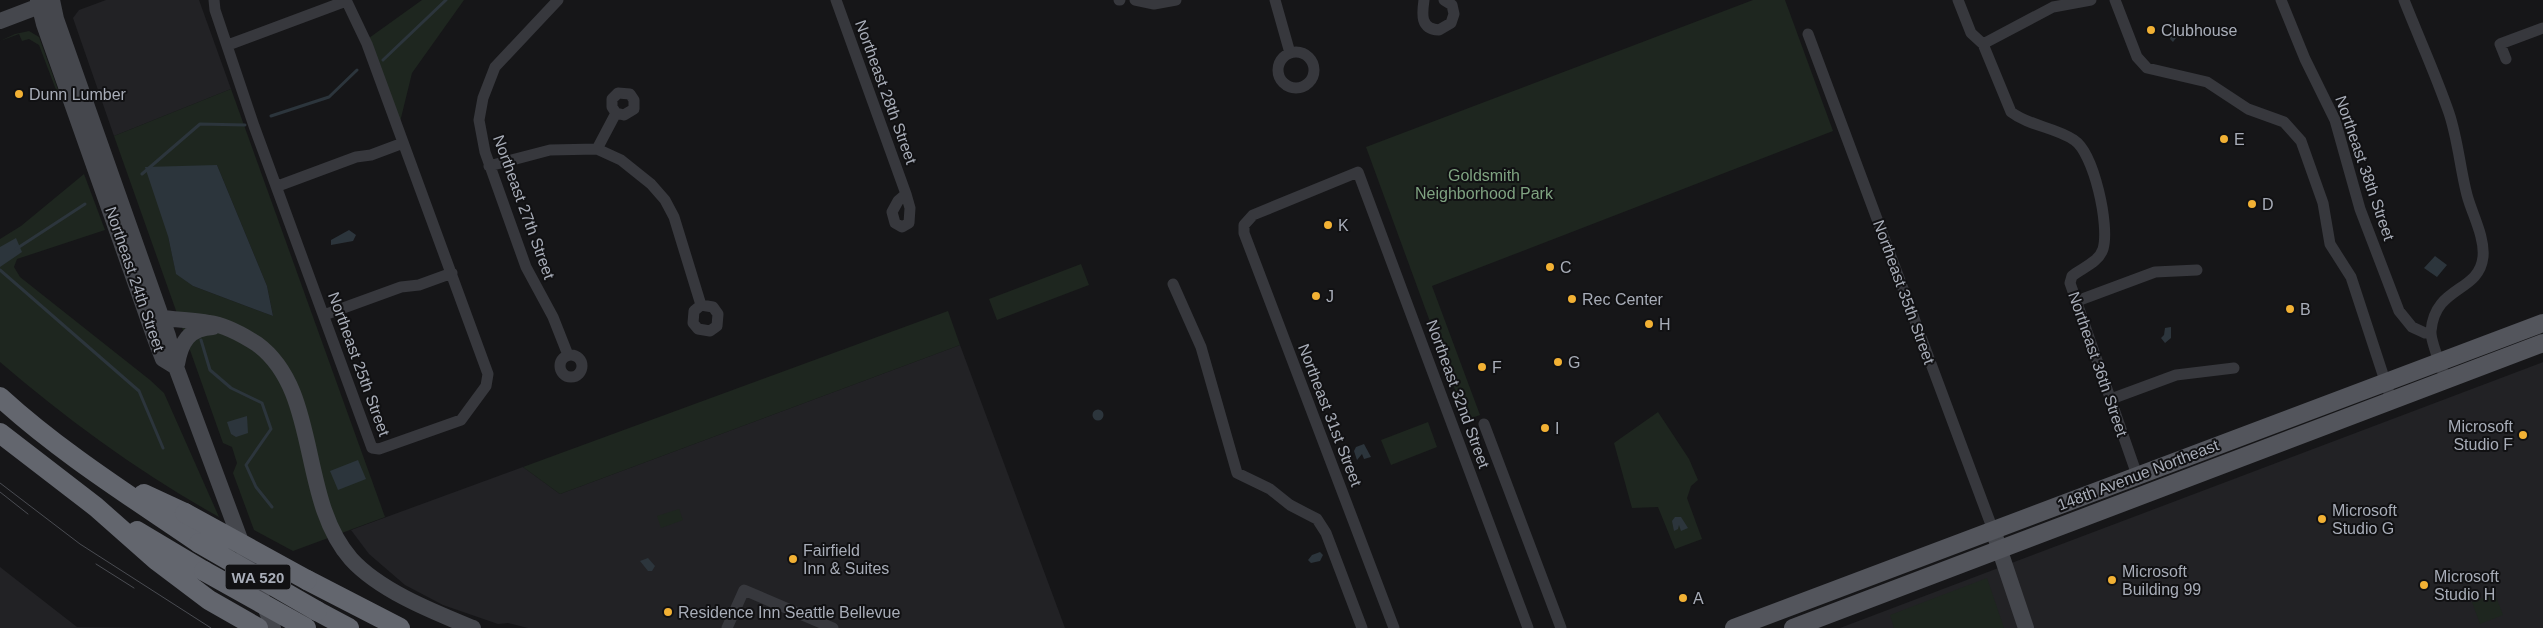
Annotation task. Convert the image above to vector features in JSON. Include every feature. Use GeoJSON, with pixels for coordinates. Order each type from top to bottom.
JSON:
{"type":"FeatureCollection","features":[{"type":"Feature","properties":{"kind":"highway","name":"WA 520"},"geometry":{"type":"LineString","coordinates":[[0,397],[97,472],[199,543],[349,628]]}},
{"type":"Feature","properties":{"kind":"highway","name":"WA 520"},"geometry":{"type":"LineString","coordinates":[[0,433],[96,507],[204,571],[306,628]]}},
{"type":"Feature","properties":{"kind":"highway"},"geometry":{"type":"LineString","coordinates":[[97,472],[185,513],[307,580],[400,628]]}},
{"type":"Feature","properties":{"kind":"highway"},"geometry":{"type":"LineString","coordinates":[[96,507],[156,560],[209,600],[258,628]]}},
{"type":"Feature","properties":{"kind":"main road"},"geometry":{"type":"LineString","coordinates":[[0,21],[48,2],[56,19],[162,318],[176,367]]}},
{"type":"Feature","properties":{"kind":"main road","name":"Northeast 24th Street"},"geometry":{"type":"LineString","coordinates":[[48,2],[44,24],[163,359],[176,367],[273,628]]}},
{"type":"Feature","properties":{"kind":"main road"},"geometry":{"type":"LineString","coordinates":[[132,270],[137,275],[151,315],[220,326],[238,333],[258,345],[274,360],[285,376],[302,425],[320,502],[330,527],[351,558],[369,576],[440,614],[473,628]]}},
{"type":"Feature","properties":{"kind":"main road","name":"148th Avenue Northeast"},"geometry":{"type":"LineString","coordinates":[[1734,628],[2543,323]]}},
{"type":"Feature","properties":{"kind":"main road"},"geometry":{"type":"LineString","coordinates":[[176,367],[182,343],[189,335],[202,328],[220,326]]}},
{"type":"Feature","properties":{"kind":"main road","name":"148th Avenue Northeast"},"geometry":{"type":"LineString","coordinates":[[1793,628],[2446,378],[2543,343]]}},
{"type":"Feature","properties":{"kind":"main road","name":"Northeast 35th Street"},"geometry":{"type":"LineString","coordinates":[[1993,530],[2000,550]]}},
{"type":"Feature","properties":{"kind":"main road"},"geometry":{"type":"LineString","coordinates":[[2000,550],[2026,628]]}},
{"type":"Feature","properties":{"kind":"street","name":"Northeast 25th Street"},"geometry":{"type":"LineString","coordinates":[[214,0],[215,10],[372,448],[379,450],[461,420],[486,386],[488,374],[367,44],[346,1]]}},
{"type":"Feature","properties":{"kind":"street","name":"Northeast 27th Street"},"geometry":{"type":"LineString","coordinates":[[558,0],[495,67],[483,98],[479,120],[481,140],[489,166],[526,267],[553,317],[568,355]]}},
{"type":"Feature","properties":{"kind":"street","name":"Northeast 28th Street"},"geometry":{"type":"LineString","coordinates":[[836,0],[906,194]]}},
{"type":"Feature","properties":{"kind":"street"},"geometry":{"type":"LineString","coordinates":[[1135,0],[1154,4],[1176,0]]}},
{"type":"Feature","properties":{"kind":"street"},"geometry":{"type":"LineString","coordinates":[[1275,0],[1290,53]]}},
{"type":"Feature","properties":{"kind":"street"},"geometry":{"type":"LineString","coordinates":[[1424,0],[1422,18],[1424,22],[1430,28],[1439,30],[1451,23],[1454,14],[1452,5],[1444,0]]}},
{"type":"Feature","properties":{"kind":"street","name":"Northeast 36th Street"},"geometry":{"type":"LineString","coordinates":[[1958,0],[1971,33],[1983,44],[2010,112],[2076,141],[2087,155],[2091,164],[2102,210],[2103,249],[2097,258],[2071,278],[2070,283],[2137,475]]}},
{"type":"Feature","properties":{"kind":"street"},"geometry":{"type":"LineString","coordinates":[[1983,44],[2053,7],[2092,0]]}},
{"type":"Feature","properties":{"kind":"street"},"geometry":{"type":"LineString","coordinates":[[2115,0],[2137,57],[2147,68],[2207,82],[2248,109],[2284,122],[2301,141],[2323,203],[2330,244],[2351,277],[2391,399]]}},
{"type":"Feature","properties":{"kind":"street","name":"Northeast 38th Street"},"geometry":{"type":"LineString","coordinates":[[2281,0],[2304,59],[2335,120],[2360,209],[2399,311],[2412,327],[2425,333],[2430,332]]}},
{"type":"Feature","properties":{"kind":"street"},"geometry":{"type":"LineString","coordinates":[[2404,0],[2449,113],[2483,256],[2478,273],[2473,280],[2447,295],[2439,305],[2430,332],[2446,378]]}},
{"type":"Feature","properties":{"kind":"street"},"geometry":{"type":"LineString","coordinates":[[228,46],[346,1]]}},
{"type":"Feature","properties":{"kind":"street"},"geometry":{"type":"LineString","coordinates":[[2506,59],[2500,44],[2543,28]]}},
{"type":"Feature","properties":{"kind":"street","name":"Northeast 35th Street"},"geometry":{"type":"LineString","coordinates":[[1808,34],[1993,530]]}},
{"type":"Feature","properties":{"kind":"street"},"geometry":{"type":"LineString","coordinates":[[597,149],[616,114]]}},
{"type":"Feature","properties":{"kind":"street"},"geometry":{"type":"LineString","coordinates":[[278,186],[356,157],[371,155],[404,143]]}},
{"type":"Feature","properties":{"kind":"street"},"geometry":{"type":"LineString","coordinates":[[489,166],[550,150],[597,149],[636,170],[665,200],[674,217],[701,306]]}},
{"type":"Feature","properties":{"kind":"street","name":"Northeast 31st Street"},"geometry":{"type":"LineString","coordinates":[[1358,172],[1253,215],[1244,225],[1244,233],[1394,628]]}},
{"type":"Feature","properties":{"kind":"street","name":"Northeast 32nd Street"},"geometry":{"type":"LineString","coordinates":[[1358,172],[1528,628]]}},
{"type":"Feature","properties":{"kind":"street"},"geometry":{"type":"LineString","coordinates":[[2077,301],[2155,272],[2197,270]]}},
{"type":"Feature","properties":{"kind":"street"},"geometry":{"type":"LineString","coordinates":[[324,315],[401,287],[419,285],[452,273]]}},
{"type":"Feature","properties":{"kind":"street"},"geometry":{"type":"LineString","coordinates":[[1173,284],[1200,347],[1237,473],[1270,489],[1290,505],[1317,519],[1326,533],[1362,628]]}},
{"type":"Feature","properties":{"kind":"street"},"geometry":{"type":"LineString","coordinates":[[2111,400],[2176,376],[2234,368]]}},
{"type":"Feature","properties":{"kind":"street","name":"Northeast 32nd Street"},"geometry":{"type":"LineString","coordinates":[[1484,424],[1561,628]]}},
{"type":"Feature","properties":{"kind":"street"},"geometry":{"type":"LineString","coordinates":[[727,628],[744,590],[833,628]]}},
{"type":"Feature","properties":{"kind":"shaded area"},"geometry":{"type":"Polygon","coordinates":[[[106,0],[199,0],[231,89],[114,136],[73,18],[79,10],[106,0]]]}},
{"type":"Feature","properties":{"kind":"shaded area"},"geometry":{"type":"Polygon","coordinates":[[[2177,23],[2179,34],[2173,42],[2170,39],[2173,24],[2177,23]]]}},
{"type":"Feature","properties":{"kind":"shaded area"},"geometry":{"type":"Polygon","coordinates":[[[217,165],[267,286],[273,316],[193,286],[176,274],[168,236],[145,167],[217,165]]]}},
{"type":"Feature","properties":{"kind":"shaded area"},"geometry":{"type":"Polygon","coordinates":[[[349,230],[356,235],[353,241],[331,245],[331,240],[349,230]]]}},
{"type":"Feature","properties":{"kind":"shaded area"},"geometry":{"type":"Polygon","coordinates":[[[16,238],[22,252],[0,267],[0,247],[16,238]]]}},
{"type":"Feature","properties":{"kind":"shaded area"},"geometry":{"type":"Polygon","coordinates":[[[2435,256],[2447,265],[2437,277],[2424,268],[2435,256]]]}},
{"type":"Feature","properties":{"kind":"shaded area"},"geometry":{"type":"Polygon","coordinates":[[[2171,327],[2171,338],[2165,343],[2161,338],[2164,335],[2165,328],[2171,327]]]}},
{"type":"Feature","properties":{"kind":"shaded area"},"geometry":{"type":"Polygon","coordinates":[[[960,345],[1065,628],[528,628],[508,623],[498,624],[443,605],[405,585],[369,554],[351,530],[523,467],[560,494],[960,345]]]}},
{"type":"Feature","properties":{"kind":"shaded area"},"geometry":{"type":"Polygon","coordinates":[[[2543,362],[2543,628],[1840,628],[2543,362]]]}},
{"type":"Feature","properties":{"kind":"shaded area"},"geometry":{"type":"Polygon","coordinates":[[[1098,409],[1104,415],[1098,421],[1092,415],[1098,409]]]}},
{"type":"Feature","properties":{"kind":"shaded area"},"geometry":{"type":"Polygon","coordinates":[[[247,416],[248,433],[236,437],[231,434],[227,422],[247,416]]]}},
{"type":"Feature","properties":{"kind":"shaded area"},"geometry":{"type":"Polygon","coordinates":[[[1364,444],[1371,457],[1364,459],[1362,454],[1357,460],[1354,451],[1356,447],[1364,444]]]}},
{"type":"Feature","properties":{"kind":"shaded area"},"geometry":{"type":"Polygon","coordinates":[[[358,460],[366,479],[338,490],[330,471],[358,460]]]}},
{"type":"Feature","properties":{"kind":"shaded area"},"geometry":{"type":"Polygon","coordinates":[[[1675,517],[1681,517],[1688,528],[1681,531],[1679,525],[1678,529],[1674,531],[1672,521],[1675,517]]]}},
{"type":"Feature","properties":{"kind":"shaded area"},"geometry":{"type":"Polygon","coordinates":[[[1320,552],[1323,555],[1320,561],[1311,563],[1308,560],[1312,555],[1320,552]]]}},
{"type":"Feature","properties":{"kind":"shaded area"},"geometry":{"type":"Polygon","coordinates":[[[648,558],[655,566],[652,571],[648,571],[640,561],[648,558]]]}},
{"type":"Feature","properties":{"kind":"shaded area"},"geometry":{"type":"Polygon","coordinates":[[[0,567],[77,627],[160,628],[0,628],[0,567]]]}},
{"type":"Feature","properties":{"kind":"green space"},"geometry":{"type":"Polygon","coordinates":[[[422,0],[464,0],[412,73],[400,122],[369,38],[422,0]]]}},
{"type":"Feature","properties":{"kind":"green space","name":"Goldsmith Neighborhood Park"},"geometry":{"type":"Polygon","coordinates":[[[1753,0],[1785,0],[1833,131],[1432,286],[1480,415],[1466,420],[1366,147],[1753,0]]]}},
{"type":"Feature","properties":{"kind":"green space"},"geometry":{"type":"Polygon","coordinates":[[[29,31],[39,37],[60,95],[58,95],[39,45],[29,39],[22,41],[19,34],[0,41],[15,34],[29,31]]]}},
{"type":"Feature","properties":{"kind":"green space"},"geometry":{"type":"Polygon","coordinates":[[[231,89],[385,517],[293,551],[254,530],[233,473],[237,463],[232,447],[223,443],[114,136],[231,89]],[[217,165],[168,236],[176,273],[193,286],[273,316],[267,286],[217,165]]]}},
{"type":"Feature","properties":{"kind":"green space"},"geometry":{"type":"Polygon","coordinates":[[[84,174],[105,230],[17,259],[14,267],[20,277],[164,393],[219,517],[161,483],[106,445],[52,405],[0,362],[0,239],[21,226],[84,174]]]}},
{"type":"Feature","properties":{"kind":"green space"},"geometry":{"type":"Polygon","coordinates":[[[1081,264],[1089,285],[997,320],[989,299],[1081,264]]]}},
{"type":"Feature","properties":{"kind":"green space"},"geometry":{"type":"Polygon","coordinates":[[[948,311],[960,345],[560,494],[523,467],[948,311]]]}},
{"type":"Feature","properties":{"kind":"green space"},"geometry":{"type":"Polygon","coordinates":[[[1658,412],[1689,459],[1698,480],[1691,486],[1687,498],[1702,539],[1675,549],[1658,507],[1632,508],[1614,443],[1658,412]]]}},
{"type":"Feature","properties":{"kind":"green space"},"geometry":{"type":"Polygon","coordinates":[[[1428,422],[1437,447],[1391,465],[1381,440],[1428,422]]]}},
{"type":"Feature","properties":{"kind":"green space"},"geometry":{"type":"Polygon","coordinates":[[[679,509],[683,520],[661,528],[657,516],[679,509]]]}},
{"type":"Feature","properties":{"kind":"green space"},"geometry":{"type":"Polygon","coordinates":[[[1987,578],[2004,628],[1894,628],[1890,615],[1987,578]]]}},
{"type":"Feature","properties":{"kind":"green space"},"geometry":{"type":"Polygon","coordinates":[[[2495,594],[2503,615],[2480,624],[2472,602],[2495,594]]]}},
{"type":"Feature","properties":{"kind":"waterway"},"geometry":{"type":"LineString","coordinates":[[383,60],[446,0]]}},
{"type":"Feature","properties":{"kind":"waterway"},"geometry":{"type":"LineString","coordinates":[[271,116],[329,97],[357,70]]}},
{"type":"Feature","properties":{"kind":"waterway"},"geometry":{"type":"LineString","coordinates":[[142,174],[200,124],[245,125]]}},
{"type":"Feature","properties":{"kind":"waterway"},"geometry":{"type":"LineString","coordinates":[[16,249],[85,204]]}},
{"type":"Feature","properties":{"kind":"waterway"},"geometry":{"type":"LineString","coordinates":[[0,270],[139,391],[163,448]]}},
{"type":"Feature","properties":{"kind":"waterway"},"geometry":{"type":"LineString","coordinates":[[201,340],[210,370],[231,388],[262,403],[271,429],[246,465],[256,487],[272,507]]}},
{"type":"Feature","properties":{"kind":"tram line"},"geometry":{"type":"LineString","coordinates":[[0,483],[80,544],[211,628]]}},
{"type":"Feature","properties":{"kind":"tram line"},"geometry":{"type":"LineString","coordinates":[[0,492],[28,514]]}},
{"type":"Feature","properties":{"kind":"tram line"},"geometry":{"type":"LineString","coordinates":[[96,564],[134,588]]}},
{"type":"Feature","properties":{"kind":"place","name":"Clubhouse"},"geometry":{"type":"Point","coordinates":[2151,30]}},
{"type":"Feature","properties":{"kind":"place","name":"Dunn Lumber"},"geometry":{"type":"Point","coordinates":[19,94]}},
{"type":"Feature","properties":{"kind":"place","name":"E"},"geometry":{"type":"Point","coordinates":[2224,139]}},
{"type":"Feature","properties":{"kind":"place","name":"D"},"geometry":{"type":"Point","coordinates":[2252,204]}},
{"type":"Feature","properties":{"kind":"place","name":"K"},"geometry":{"type":"Point","coordinates":[1328,225]}},
{"type":"Feature","properties":{"kind":"place","name":"C"},"geometry":{"type":"Point","coordinates":[1550,267]}},
{"type":"Feature","properties":{"kind":"place","name":"J"},"geometry":{"type":"Point","coordinates":[1316,296]}},
{"type":"Feature","properties":{"kind":"place","name":"Rec Center"},"geometry":{"type":"Point","coordinates":[1572,299]}},
{"type":"Feature","properties":{"kind":"place","name":"B"},"geometry":{"type":"Point","coordinates":[2290,309]}},
{"type":"Feature","properties":{"kind":"place","name":"H"},"geometry":{"type":"Point","coordinates":[1649,324]}},
{"type":"Feature","properties":{"kind":"place","name":"G"},"geometry":{"type":"Point","coordinates":[1558,362]}},
{"type":"Feature","properties":{"kind":"place","name":"F"},"geometry":{"type":"Point","coordinates":[1482,367]}},
{"type":"Feature","properties":{"kind":"place","name":"I"},"geometry":{"type":"Point","coordinates":[1545,428]}},
{"type":"Feature","properties":{"kind":"place","name":"Microsoft Studio F"},"geometry":{"type":"Point","coordinates":[2523,435]}},
{"type":"Feature","properties":{"kind":"place","name":"Microsoft Studio G"},"geometry":{"type":"Point","coordinates":[2322,519]}},
{"type":"Feature","properties":{"kind":"place","name":"Fairfield Inn & Suites"},"geometry":{"type":"Point","coordinates":[793,559]}},
{"type":"Feature","properties":{"kind":"place","name":"Microsoft Building 99"},"geometry":{"type":"Point","coordinates":[2112,580]}},
{"type":"Feature","properties":{"kind":"place","name":"Microsoft Studio H"},"geometry":{"type":"Point","coordinates":[2424,585]}},
{"type":"Feature","properties":{"kind":"place","name":"A"},"geometry":{"type":"Point","coordinates":[1683,598]}},
{"type":"Feature","properties":{"kind":"place","name":"Residence Inn Seattle Bellevue"},"geometry":{"type":"Point","coordinates":[668,612]}}]}
